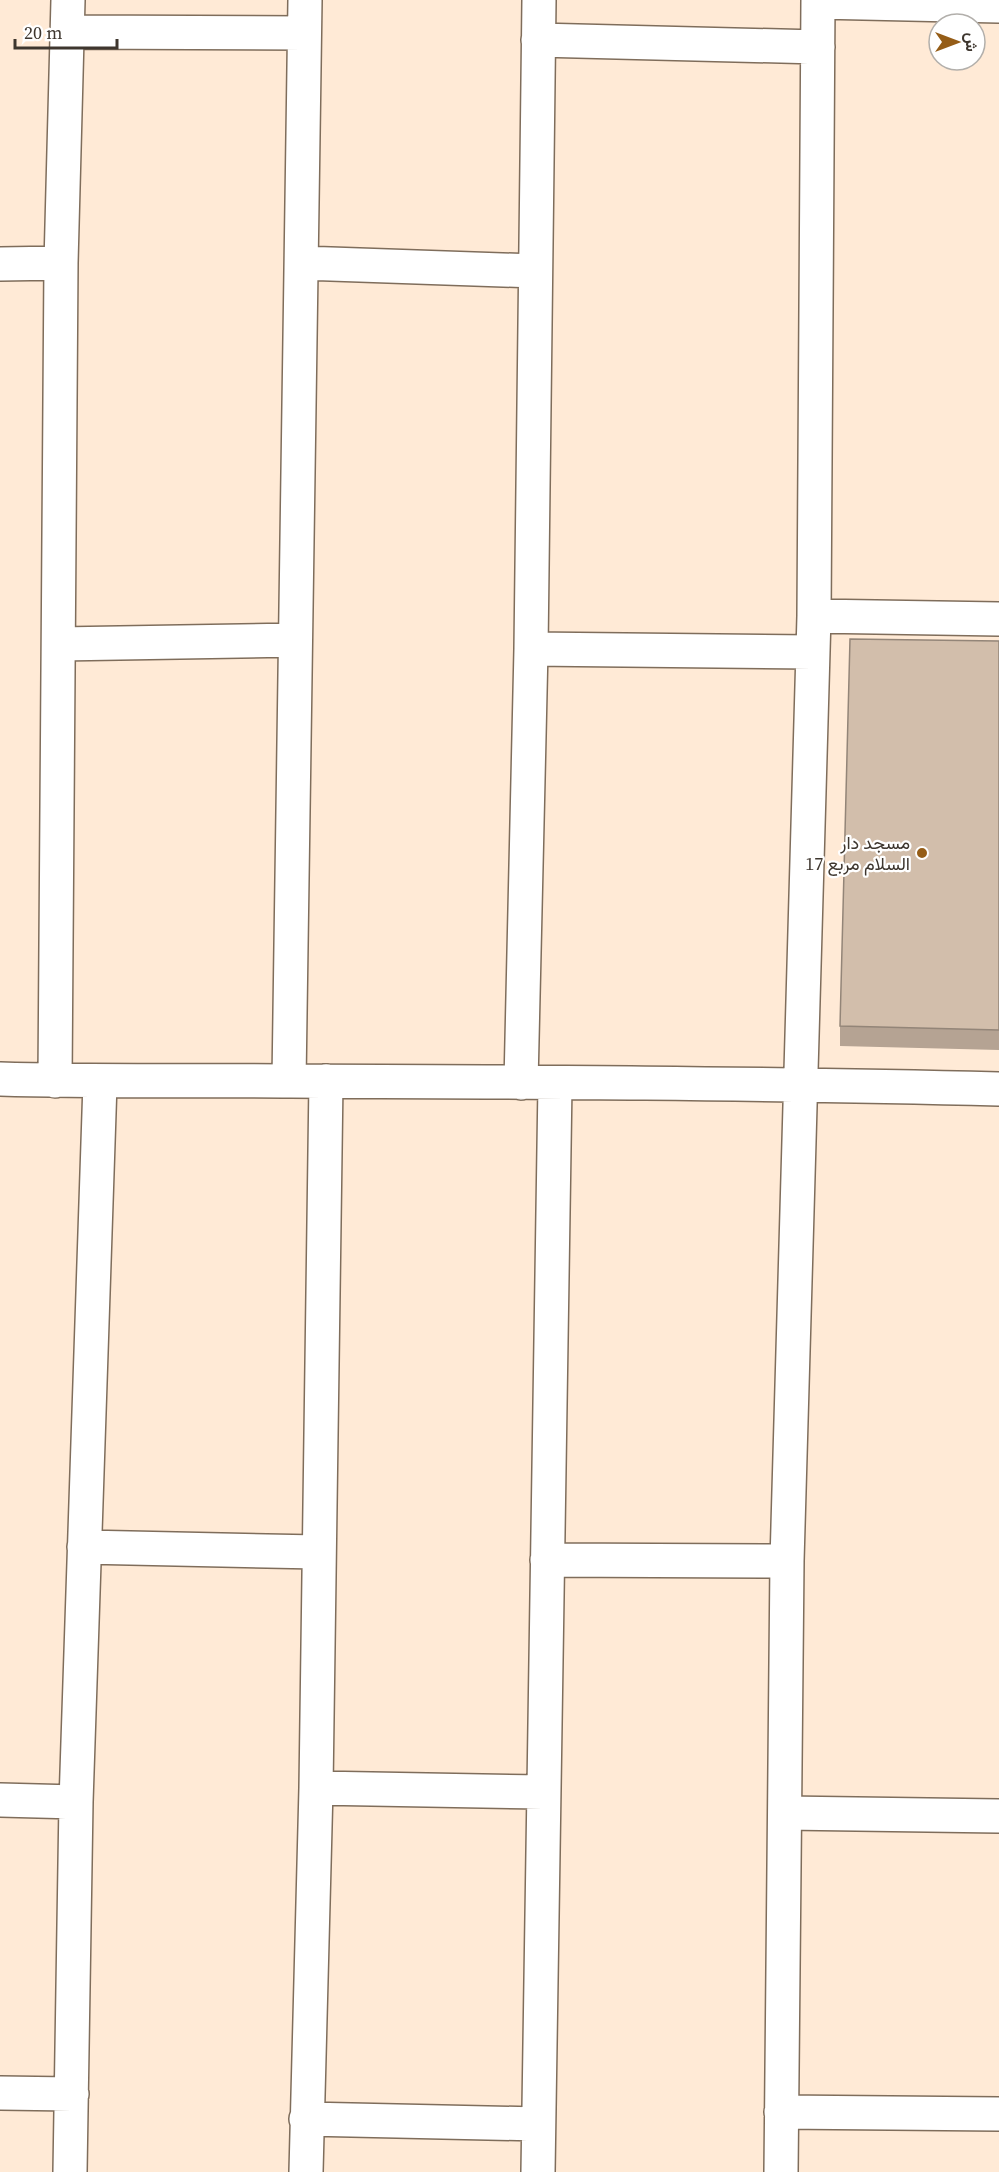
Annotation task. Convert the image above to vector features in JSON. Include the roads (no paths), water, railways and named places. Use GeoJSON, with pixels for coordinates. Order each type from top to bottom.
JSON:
{"type":"FeatureCollection","features":[{"type":"Feature","properties":{"kind":"street"},"geometry":{"type":"LineString","coordinates":[[289,1081],[305,0]]}},
{"type":"Feature","properties":{"kind":"street"},"geometry":{"type":"LineString","coordinates":[[521,1083],[531,650],[539,0]]}},
{"type":"Feature","properties":{"kind":"street"},"geometry":{"type":"LineString","coordinates":[[781,2172],[787,1561],[814,616],[818,1],[987,4]]}},
{"type":"Feature","properties":{"kind":"street"},"geometry":{"type":"LineString","coordinates":[[55,1081],[61,263],[67,16],[304,33]]}},
{"type":"Feature","properties":{"kind":"street"},"geometry":{"type":"LineString","coordinates":[[538,40],[818,47]]}},
{"type":"Feature","properties":{"kind":"street"},"geometry":{"type":"LineString","coordinates":[[0,264],[61,263]]}},
{"type":"Feature","properties":{"kind":"street"},"geometry":{"type":"LineString","coordinates":[[302,263],[534,271]]}},
{"type":"Feature","properties":{"kind":"street"},"geometry":{"type":"LineString","coordinates":[[814,616],[999,619]]}},
{"type":"Feature","properties":{"kind":"street"},"geometry":{"type":"LineString","coordinates":[[59,644],[295,639]]}},
{"type":"Feature","properties":{"kind":"street"},"geometry":{"type":"LineString","coordinates":[[531,650],[812,652]]}},
{"type":"Feature","properties":{"kind":"street"},"geometry":{"type":"LineString","coordinates":[[0,1079],[100,1083],[326,1081],[799,1084],[999,1089]]}},
{"type":"Feature","properties":{"kind":"street"},"geometry":{"type":"LineString","coordinates":[[306,2172],[315,1788],[326,1081]]}},
{"type":"Feature","properties":{"kind":"street"},"geometry":{"type":"LineString","coordinates":[[70,2172],[76,1802],[100,1083]]}},
{"type":"Feature","properties":{"kind":"street"},"geometry":{"type":"LineString","coordinates":[[538,2172],[555,1084]]}},
{"type":"Feature","properties":{"kind":"street"},"geometry":{"type":"LineString","coordinates":[[84,1547],[318,1552]]}},
{"type":"Feature","properties":{"kind":"street"},"geometry":{"type":"LineString","coordinates":[[547,1560],[787,1561]]}},
{"type":"Feature","properties":{"kind":"street"},"geometry":{"type":"LineString","coordinates":[[315,1788],[543,1792]]}},
{"type":"Feature","properties":{"kind":"street"},"geometry":{"type":"LineString","coordinates":[[0,1800],[76,1802]]}},
{"type":"Feature","properties":{"kind":"street"},"geometry":{"type":"LineString","coordinates":[[785,1813],[999,1816]]}},
{"type":"Feature","properties":{"kind":"street"},"geometry":{"type":"LineString","coordinates":[[0,2093],[72,2094]]}},
{"type":"Feature","properties":{"kind":"street"},"geometry":{"type":"LineString","coordinates":[[782,2112],[999,2114]]}},
{"type":"Feature","properties":{"kind":"street"},"geometry":{"type":"LineString","coordinates":[[306,2119],[538,2124]]}},
{"type":"Feature","properties":{"kind":"place","name":"مسجد دار السلام مربع 17"},"geometry":{"type":"Point","coordinates":[922,853]}}]}
